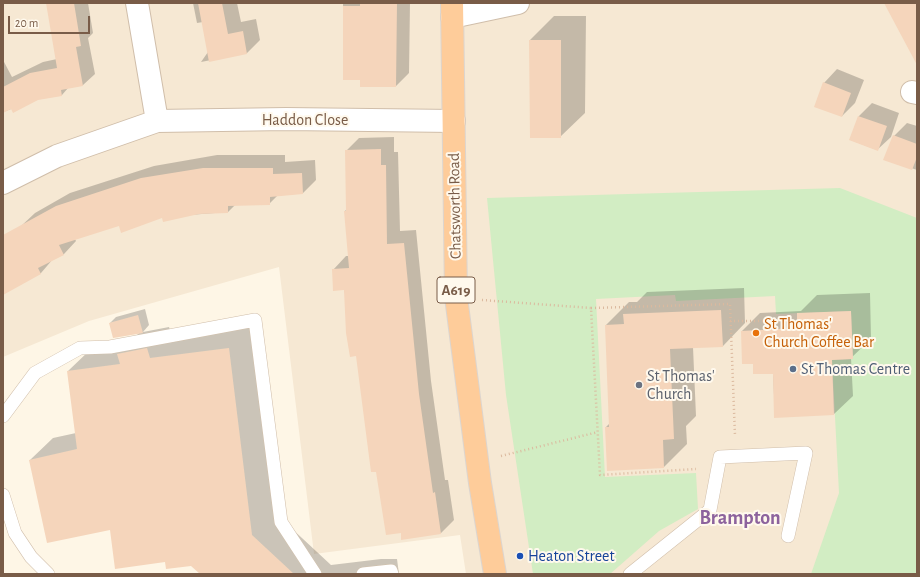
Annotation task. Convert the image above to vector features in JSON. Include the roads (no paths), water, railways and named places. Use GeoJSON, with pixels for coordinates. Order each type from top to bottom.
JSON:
{"type":"FeatureCollection","features":[{"type":"Feature","properties":{"kind":"highway","name":"Chatsworth Road"},"geometry":{"type":"LineString","coordinates":[[452,10],[456,298],[477,462],[495,574]]}},
{"type":"Feature","properties":{"kind":"street"},"geometry":{"type":"LineString","coordinates":[[137,3],[157,121]]}},
{"type":"Feature","properties":{"kind":"street"},"geometry":{"type":"LineString","coordinates":[[452,10],[518,3]]}},
{"type":"Feature","properties":{"kind":"street","name":"Haddon Close"},"geometry":{"type":"LineString","coordinates":[[3,183],[57,156],[157,121],[286,119],[454,121]]}},
{"type":"Feature","properties":{"kind":"lane"},"geometry":{"type":"LineString","coordinates":[[3,416],[34,373],[80,348],[110,347],[255,320],[281,522],[315,574]]}},
{"type":"Feature","properties":{"kind":"lane"},"geometry":{"type":"LineString","coordinates":[[630,574],[710,510],[720,457],[806,453],[788,536]]}},
{"type":"Feature","properties":{"kind":"lane"},"geometry":{"type":"LineString","coordinates":[[3,495],[15,533],[31,557],[48,574]]}},
{"type":"Feature","properties":{"kind":"lane"},"geometry":{"type":"LineString","coordinates":[[363,574],[391,571],[392,574]]}},
{"type":"Feature","properties":{"kind":"place","name":"St Thomas' Church Coffee Bar"},"geometry":{"type":"Point","coordinates":[756,333]}},
{"type":"Feature","properties":{"kind":"place","name":"St Thomas Centre"},"geometry":{"type":"Point","coordinates":[793,369]}},
{"type":"Feature","properties":{"kind":"place","name":"St Thomas' Church"},"geometry":{"type":"Point","coordinates":[639,385]}},
{"type":"Feature","properties":{"kind":"place","name":"Heaton Street"},"geometry":{"type":"Point","coordinates":[520,556]}},
{"type":"Feature","properties":{"kind":"district","name":"Brampton"},"geometry":{"type":"Point","coordinates":[740,518]}}]}
